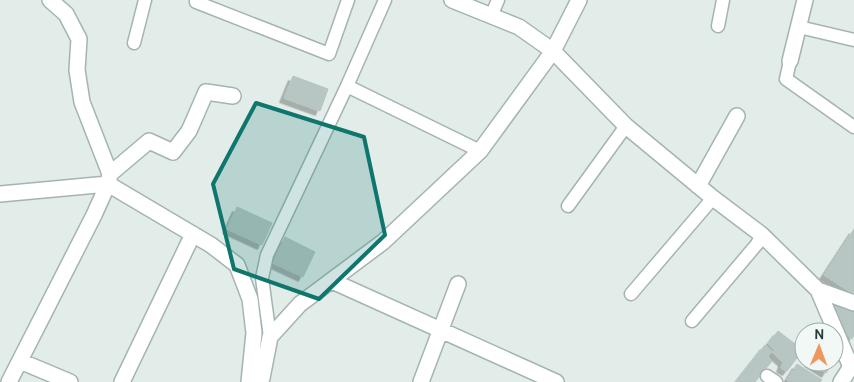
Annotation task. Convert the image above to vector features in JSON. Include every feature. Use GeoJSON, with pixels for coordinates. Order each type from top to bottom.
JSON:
{"type":"FeatureCollection","features":[{"type":"Feature","properties":{"kind":"street"},"geometry":{"type":"LineString","coordinates":[[50,0],[66,14],[79,39],[77,70],[82,102],[109,179],[211,245],[237,265],[250,299],[260,381]]}},
{"type":"Feature","properties":{"kind":"street"},"geometry":{"type":"LineString","coordinates":[[452,0],[519,27],[553,50],[626,126],[712,198],[762,235],[818,290],[852,365],[842,382]]}},
{"type":"Feature","properties":{"kind":"street"},"geometry":{"type":"LineString","coordinates":[[260,381],[270,337],[300,304],[383,242],[480,151],[553,50],[579,0]]}},
{"type":"Feature","properties":{"kind":"street"},"geometry":{"type":"LineString","coordinates":[[790,61],[805,0]]}},
{"type":"Feature","properties":{"kind":"street"},"geometry":{"type":"LineString","coordinates":[[9,382],[94,214],[109,179],[149,140],[173,152],[189,131],[206,92],[233,96]]}},
{"type":"Feature","properties":{"kind":"street"},"geometry":{"type":"LineString","coordinates":[[698,186],[736,116]]}},
{"type":"Feature","properties":{"kind":"street"},"geometry":{"type":"LineString","coordinates":[[0,194],[109,179]]}},
{"type":"Feature","properties":{"kind":"street"},"geometry":{"type":"LineString","coordinates":[[122,382],[193,234]]}},
{"type":"Feature","properties":{"kind":"street"},"geometry":{"type":"LineString","coordinates":[[332,281],[556,382]]}},
{"type":"Feature","properties":{"kind":"street"},"geometry":{"type":"LineString","coordinates":[[421,382],[458,284]]}},
{"type":"Feature","properties":{"kind":"street"},"geometry":{"type":"LineString","coordinates":[[818,290],[854,302]]}},
{"type":"Feature","properties":{"kind":"street"},"geometry":{"type":"LineString","coordinates":[[20,360],[70,382]]}},
{"type":"Feature","properties":{"kind":"lane"},"geometry":{"type":"LineString","coordinates":[[134,43],[145,0]]}},
{"type":"Feature","properties":{"kind":"lane"},"geometry":{"type":"LineString","coordinates":[[196,0],[196,2],[329,54],[348,0]]}},
{"type":"Feature","properties":{"kind":"lane"},"geometry":{"type":"LineString","coordinates":[[270,337],[262,278],[267,255],[347,86],[385,0]]}},
{"type":"Feature","properties":{"kind":"lane"},"geometry":{"type":"LineString","coordinates":[[491,16],[498,0]]}},
{"type":"Feature","properties":{"kind":"lane"},"geometry":{"type":"LineString","coordinates":[[718,26],[723,0]]}},
{"type":"Feature","properties":{"kind":"lane"},"geometry":{"type":"LineString","coordinates":[[799,28],[854,40]]}},
{"type":"Feature","properties":{"kind":"lane"},"geometry":{"type":"LineString","coordinates":[[790,61],[786,79],[854,127]]}},
{"type":"Feature","properties":{"kind":"lane"},"geometry":{"type":"LineString","coordinates":[[347,86],[480,151]]}},
{"type":"Feature","properties":{"kind":"lane"},"geometry":{"type":"LineString","coordinates":[[568,206],[626,126]]}},
{"type":"Feature","properties":{"kind":"lane"},"geometry":{"type":"LineString","coordinates":[[631,294],[712,198]]}},
{"type":"Feature","properties":{"kind":"lane"},"geometry":{"type":"LineString","coordinates":[[692,321],[757,244],[762,235]]}},
{"type":"Feature","properties":{"kind":"highlighted area"},"geometry":{"type":"Polygon","coordinates":[[[256,103],[364,137],[385,235],[319,299],[234,269],[213,184],[256,103]]]}},
{"type":"Feature","properties":{"kind":"building"},"geometry":{"type":"Polygon","coordinates":[[[293,76],[328,89],[320,111],[284,98],[293,76]]]}},
{"type":"Feature","properties":{"kind":"building"},"geometry":{"type":"Polygon","coordinates":[[[237,207],[272,223],[262,245],[227,229],[237,207]]]}},
{"type":"Feature","properties":{"kind":"building"},"geometry":{"type":"Polygon","coordinates":[[[854,229],[854,292],[852,293],[824,275],[854,229]]]}},
{"type":"Feature","properties":{"kind":"building"},"geometry":{"type":"Polygon","coordinates":[[[285,237],[315,252],[303,277],[273,263],[285,237]]]}},
{"type":"Feature","properties":{"kind":"building"},"geometry":{"type":"Polygon","coordinates":[[[840,302],[854,309],[854,336],[852,339],[844,333],[844,322],[837,322],[833,309],[840,302]]]}},
{"type":"Feature","properties":{"kind":"building"},"geometry":{"type":"Polygon","coordinates":[[[778,331],[794,343],[794,362],[787,371],[781,368],[783,362],[773,353],[774,349],[768,344],[778,331]]]}},
{"type":"Feature","properties":{"kind":"building"},"geometry":{"type":"Polygon","coordinates":[[[765,345],[772,351],[767,357],[772,361],[755,382],[736,382],[765,345]]]}},
{"type":"Feature","properties":{"kind":"building"},"geometry":{"type":"Polygon","coordinates":[[[794,369],[794,372],[810,372],[822,380],[820,382],[790,382],[787,380],[794,369]]]}}]}
